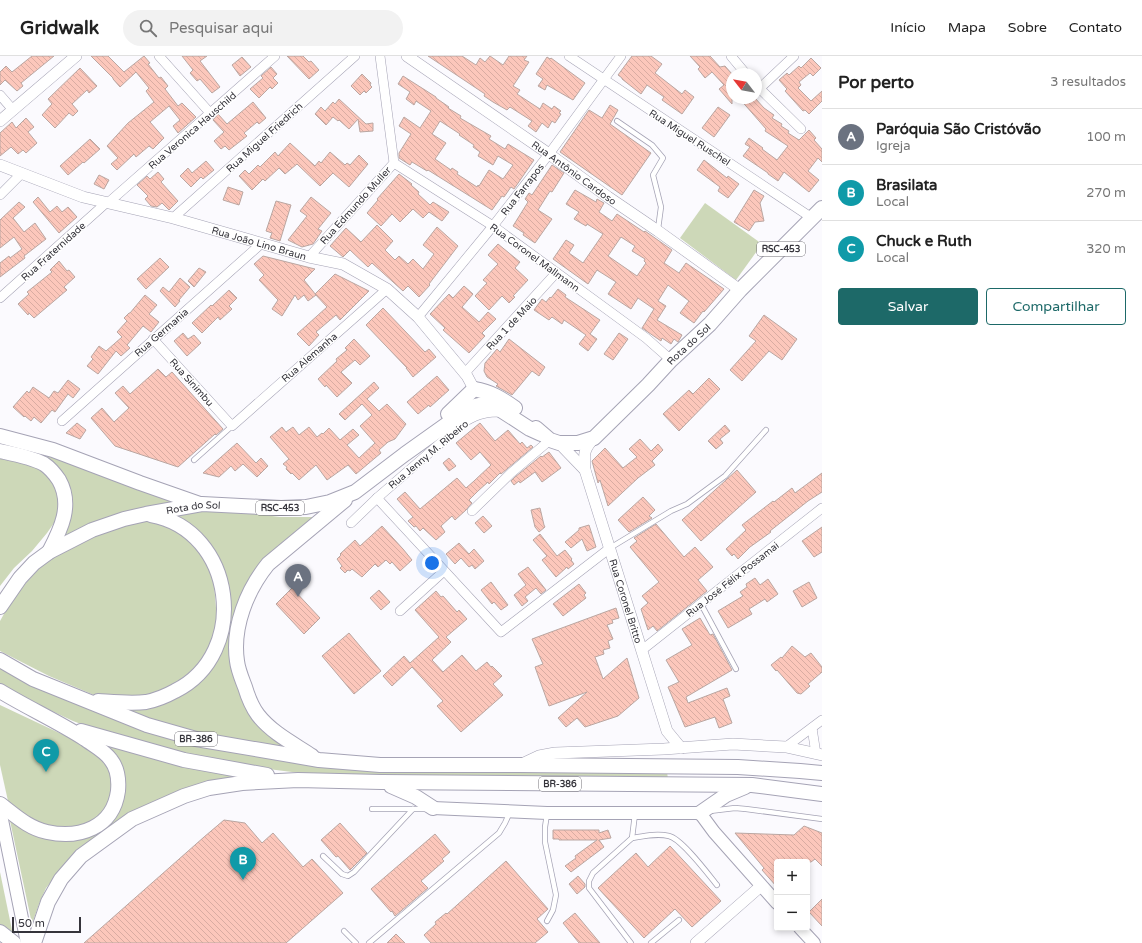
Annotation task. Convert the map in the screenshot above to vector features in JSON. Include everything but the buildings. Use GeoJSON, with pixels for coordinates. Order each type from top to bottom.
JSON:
{"type":"FeatureCollection","features":[{"type":"Feature","properties":{"kind":"highway","name":"Rota do Sol"},"geometry":{"type":"LineString","coordinates":[[594,438],[671,360],[710,324],[740,290],[817,213]]}},
{"type":"Feature","properties":{"kind":"highway","name":"Rota do Sol"},"geometry":{"type":"LineString","coordinates":[[405,454],[474,389]]}},
{"type":"Feature","properties":{"kind":"highway"},"geometry":{"type":"LineString","coordinates":[[474,389],[489,392],[498,396],[522,414],[550,439]]}},
{"type":"Feature","properties":{"kind":"highway"},"geometry":{"type":"LineString","coordinates":[[474,389],[487,403],[506,412],[530,429],[550,439],[571,444],[594,438]]}},
{"type":"Feature","properties":{"kind":"highway"},"geometry":{"type":"LineString","coordinates":[[439,431],[470,401],[474,389]]}},
{"type":"Feature","properties":{"kind":"highway","name":"Rota do Sol"},"geometry":{"type":"LineString","coordinates":[[0,607],[20,578],[34,563],[49,552],[92,530],[124,519],[202,504],[281,508],[306,507],[330,502],[355,492],[471,407],[487,403]]}},
{"type":"Feature","properties":{"kind":"highway"},"geometry":{"type":"LineString","coordinates":[[0,436],[53,450],[140,483],[202,504]]}},
{"type":"Feature","properties":{"kind":"highway"},"geometry":{"type":"LineString","coordinates":[[0,451],[26,457],[44,464],[56,475],[62,486],[66,499],[66,511],[61,528],[49,552]]}},
{"type":"Feature","properties":{"kind":"highway"},"geometry":{"type":"LineString","coordinates":[[319,760],[274,731],[259,715],[250,700],[243,681],[237,661],[236,643],[244,605],[258,576],[268,564],[355,492]]}},
{"type":"Feature","properties":{"kind":"highway"},"geometry":{"type":"LineString","coordinates":[[78,697],[99,701],[134,703],[148,702],[166,696],[184,687],[197,676],[213,656],[219,641],[224,622],[225,604],[215,565],[207,551],[185,529],[160,516],[146,514]]}},
{"type":"Feature","properties":{"kind":"highway","name":"BR-386"},"geometry":{"type":"LineString","coordinates":[[0,660],[33,679],[147,725],[196,739],[319,760],[380,765],[738,767],[800,770],[822,773]]}},
{"type":"Feature","properties":{"kind":"highway","name":"BR-386"},"geometry":{"type":"LineString","coordinates":[[0,692],[66,727],[184,760],[234,770],[298,780],[752,785],[822,794]]}},
{"type":"Feature","properties":{"kind":"highway"},"geometry":{"type":"LineString","coordinates":[[0,804],[21,821],[47,832],[75,833],[88,831],[109,816],[115,806],[117,796],[119,784],[118,771],[111,759],[101,750],[66,727]]}},
{"type":"Feature","properties":{"kind":"highway"},"geometry":{"type":"LineString","coordinates":[[34,943],[48,902],[61,879],[81,856],[132,819],[184,796],[209,788],[242,783],[298,780]]}},
{"type":"Feature","properties":{"kind":"highway"},"geometry":{"type":"LineString","coordinates":[[381,782],[404,791],[433,808]]}},
{"type":"Feature","properties":{"kind":"highway"},"geometry":{"type":"LineString","coordinates":[[700,813],[726,795],[752,785]]}},
{"type":"Feature","properties":{"kind":"highway"},"geometry":{"type":"LineString","coordinates":[[0,932],[14,943]]}},
{"type":"Feature","properties":{"kind":"main road"},"geometry":{"type":"LineString","coordinates":[[433,808],[547,813],[700,813],[714,832],[774,900]]}},
{"type":"Feature","properties":{"kind":"main road"},"geometry":{"type":"LineString","coordinates":[[0,810],[27,943]]}},
{"type":"Feature","properties":{"kind":"main road"},"geometry":{"type":"LineString","coordinates":[[803,931],[814,943]]}},
{"type":"Feature","properties":{"kind":"street"},"geometry":{"type":"LineString","coordinates":[[0,120],[76,56]]}},
{"type":"Feature","properties":{"kind":"street"},"geometry":{"type":"LineString","coordinates":[[159,56],[211,114]]}},
{"type":"Feature","properties":{"kind":"street","name":"Rua Veronica Hauschild"},"geometry":{"type":"LineString","coordinates":[[106,203],[211,114],[275,56]]}},
{"type":"Feature","properties":{"kind":"street","name":"Rua Miguel Friedrich"},"geometry":{"type":"LineString","coordinates":[[173,218],[355,56]]}},
{"type":"Feature","properties":{"kind":"street","name":"Rua Edmundo Muller"},"geometry":{"type":"LineString","coordinates":[[309,256],[394,163],[380,56]]}},
{"type":"Feature","properties":{"kind":"street","name":"Rua Antônio Cardoso"},"geometry":{"type":"LineString","coordinates":[[408,56],[740,290]]}},
{"type":"Feature","properties":{"kind":"street","name":"Rua Miguel Ruschel"},"geometry":{"type":"LineString","coordinates":[[569,56],[604,80],[817,213]]}},
{"type":"Feature","properties":{"kind":"street","name":"Rua Farrapos"},"geometry":{"type":"LineString","coordinates":[[418,317],[493,226],[549,154],[621,56]]}},
{"type":"Feature","properties":{"kind":"street"},"geometry":{"type":"LineString","coordinates":[[731,56],[741,68]]}},
{"type":"Feature","properties":{"kind":"street"},"geometry":{"type":"LineString","coordinates":[[762,84],[794,56]]}},
{"type":"Feature","properties":{"kind":"street"},"geometry":{"type":"LineString","coordinates":[[762,91],[801,129]]}},
{"type":"Feature","properties":{"kind":"street"},"geometry":{"type":"LineString","coordinates":[[0,95],[13,110]]}},
{"type":"Feature","properties":{"kind":"street","name":"Rua Coronel Mallmann"},"geometry":{"type":"LineString","coordinates":[[394,163],[493,226],[646,338],[671,360]]}},
{"type":"Feature","properties":{"kind":"street","name":"Rua João Lino Braun"},"geometry":{"type":"LineString","coordinates":[[0,165],[83,197],[173,218],[343,264],[387,289],[418,317],[465,373],[474,389]]}},
{"type":"Feature","properties":{"kind":"street"},"geometry":{"type":"LineString","coordinates":[[0,195],[22,173]]}},
{"type":"Feature","properties":{"kind":"street","name":"Rua Fraternidade"},"geometry":{"type":"LineString","coordinates":[[0,298],[106,203]]}},
{"type":"Feature","properties":{"kind":"street","name":"Rua Germania"},"geometry":{"type":"LineString","coordinates":[[62,421],[262,243]]}},
{"type":"Feature","properties":{"kind":"street","name":"Rua 1 de Maio"},"geometry":{"type":"LineString","coordinates":[[465,373],[556,273]]}},
{"type":"Feature","properties":{"kind":"street","name":"Rua Alemanha"},"geometry":{"type":"LineString","coordinates":[[232,426],[387,289]]}},
{"type":"Feature","properties":{"kind":"street","name":"Rua Sinimbu"},"geometry":{"type":"LineString","coordinates":[[153,339],[232,426]]}},
{"type":"Feature","properties":{"kind":"street","name":"Rua Jenny M. Ribeiro"},"geometry":{"type":"LineString","coordinates":[[351,523],[377,498],[471,418],[484,412],[506,412]]}},
{"type":"Feature","properties":{"kind":"street"},"geometry":{"type":"LineString","coordinates":[[585,470],[584,457],[586,448],[594,438]]}},
{"type":"Feature","properties":{"kind":"street"},"geometry":{"type":"LineString","coordinates":[[472,511],[511,473],[550,439],[585,470]]}},
{"type":"Feature","properties":{"kind":"street","name":"Rua Coronel Britto"},"geometry":{"type":"LineString","coordinates":[[585,470],[667,732],[681,748]]}},
{"type":"Feature","properties":{"kind":"street"},"geometry":{"type":"LineString","coordinates":[[377,498],[501,632],[610,548]]}},
{"type":"Feature","properties":{"kind":"street","name":"Rua José Félix Possamai"},"geometry":{"type":"LineString","coordinates":[[642,650],[822,508]]}},
{"type":"Feature","properties":{"kind":"street"},"geometry":{"type":"LineString","coordinates":[[400,611],[444,571]]}},
{"type":"Feature","properties":{"kind":"street"},"geometry":{"type":"LineString","coordinates":[[786,747],[822,720]]}},
{"type":"Feature","properties":{"kind":"street"},"geometry":{"type":"LineString","coordinates":[[520,765],[539,756],[555,753],[664,749],[733,744],[786,747],[819,755],[812,728]]}},
{"type":"Feature","properties":{"kind":"street","name":"Rua Coronel Britto"},"geometry":{"type":"LineString","coordinates":[[664,749],[667,732]]}},
{"type":"Feature","properties":{"kind":"street"},"geometry":{"type":"LineString","coordinates":[[696,943],[761,886]]}},
{"type":"Feature","properties":{"kind":"lane"},"geometry":{"type":"LineString","coordinates":[[617,121],[652,145],[663,158],[653,175],[661,207],[658,231]]}},
{"type":"Feature","properties":{"kind":"lane"},"geometry":{"type":"LineString","coordinates":[[194,460],[232,426]]}},
{"type":"Feature","properties":{"kind":"lane"},"geometry":{"type":"LineString","coordinates":[[610,548],[671,511],[687,504],[706,490],[724,476],[766,430]]}},
{"type":"Feature","properties":{"kind":"lane"},"geometry":{"type":"LineString","coordinates":[[701,604],[736,669]]}},
{"type":"Feature","properties":{"kind":"lane"},"geometry":{"type":"LineString","coordinates":[[372,809],[433,808]]}},
{"type":"Feature","properties":{"kind":"lane"},"geometry":{"type":"LineString","coordinates":[[322,856],[342,874],[348,876],[354,872],[413,809]]}},
{"type":"Feature","properties":{"kind":"lane"},"geometry":{"type":"LineString","coordinates":[[700,813],[724,809],[746,809],[822,819]]}},
{"type":"Feature","properties":{"kind":"lane"},"geometry":{"type":"LineString","coordinates":[[369,943],[499,833],[510,812]]}},
{"type":"Feature","properties":{"kind":"lane"},"geometry":{"type":"LineString","coordinates":[[547,813],[545,842],[556,895],[553,910],[547,921]]}},
{"type":"Feature","properties":{"kind":"lane"},"geometry":{"type":"LineString","coordinates":[[632,838],[635,813]]}},
{"type":"Feature","properties":{"kind":"lane"},"geometry":{"type":"LineString","coordinates":[[631,943],[589,888],[589,881],[593,873],[632,838],[657,835],[671,836],[682,843],[717,885]]}},
{"type":"Feature","properties":{"kind":"lane"},"geometry":{"type":"LineString","coordinates":[[651,943],[678,920]]}},
{"type":"Feature","properties":{"kind":"lane"},"geometry":{"type":"LineString","coordinates":[[344,931],[356,943]]}},
{"type":"Feature","properties":{"kind":"green space"},"geometry":{"type":"Polygon","coordinates":[[[705,203],[762,244],[736,280],[680,238],[705,203]]]}},
{"type":"Feature","properties":{"kind":"green space"},"geometry":{"type":"Polygon","coordinates":[[[0,438],[181,503],[62,539],[65,486],[14,447],[0,444],[0,438]]]}},
{"type":"Feature","properties":{"kind":"green space"},"geometry":{"type":"Polygon","coordinates":[[[0,454],[27,463],[51,475],[61,499],[56,520],[47,533],[32,551],[14,568],[0,586],[0,454]]]}},
{"type":"Feature","properties":{"kind":"green space"},"geometry":{"type":"Polygon","coordinates":[[[240,512],[280,517],[318,517],[264,562],[251,576],[242,592],[237,606],[237,682],[296,750],[195,733],[151,720],[117,706],[135,706],[209,667],[224,585],[178,519],[172,514],[240,512]]]}},
{"type":"Feature","properties":{"kind":"green space"},"geometry":{"type":"Polygon","coordinates":[[[145,518],[160,521],[190,540],[210,567],[214,584],[217,620],[214,637],[201,664],[162,693],[119,700],[94,695],[49,676],[0,651],[0,621],[14,596],[45,562],[95,531],[145,518]]]}},
{"type":"Feature","properties":{"kind":"green space"},"geometry":{"type":"Polygon","coordinates":[[[0,668],[238,753],[667,771],[668,780],[357,776],[300,773],[235,765],[190,756],[104,733],[73,721],[0,685],[0,668]]]}},
{"type":"Feature","properties":{"kind":"green space"},"geometry":{"type":"Polygon","coordinates":[[[0,705],[89,747],[110,769],[114,791],[104,813],[86,826],[48,827],[15,811],[8,801],[0,765],[0,705]]]}},
{"type":"Feature","properties":{"kind":"green space"},"geometry":{"type":"Polygon","coordinates":[[[98,741],[267,779],[176,793],[61,869],[46,888],[32,924],[9,816],[77,838],[124,795],[98,741]]]}},
{"type":"Feature","properties":{"kind":"green space"},"geometry":{"type":"Polygon","coordinates":[[[0,872],[13,935],[0,925],[0,872]]]}},
{"type":"Feature","properties":{"kind":"place","name":"Paróquia São Cristóvão"},"geometry":{"type":"Point","coordinates":[298,597]}},
{"type":"Feature","properties":{"kind":"place","name":"Chuck e Ruth"},"geometry":{"type":"Point","coordinates":[46,772]}},
{"type":"Feature","properties":{"kind":"place","name":"Brasilata"},"geometry":{"type":"Point","coordinates":[243,880]}}]}
